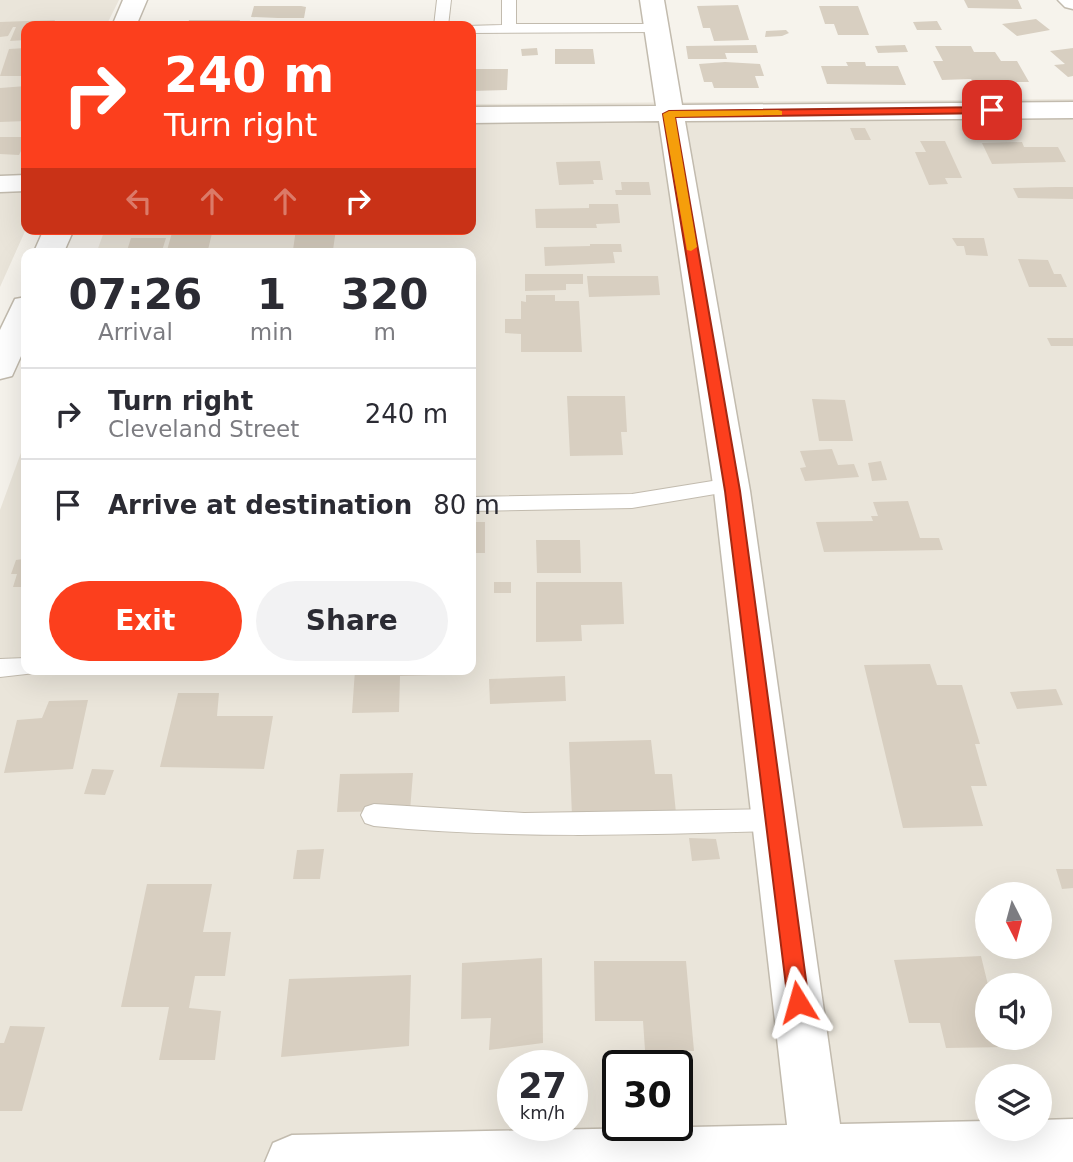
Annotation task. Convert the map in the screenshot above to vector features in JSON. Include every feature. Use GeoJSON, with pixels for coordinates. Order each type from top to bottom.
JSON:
{"type":"FeatureCollection","features":[{"type":"Feature","properties":{"kind":"street"},"geometry":{"type":"LineString","coordinates":[[126,21],[135,0]]}},
{"type":"Feature","properties":{"kind":"street"},"geometry":{"type":"LineString","coordinates":[[654,14],[731,485],[817,1152]]}},
{"type":"Feature","properties":{"kind":"street"},"geometry":{"type":"LineString","coordinates":[[476,116],[1073,110]]}},
{"type":"Feature","properties":{"kind":"street"},"geometry":{"type":"LineString","coordinates":[[0,184],[21,183]]}},
{"type":"Feature","properties":{"kind":"street"},"geometry":{"type":"LineString","coordinates":[[0,369],[21,318]]}},
{"type":"Feature","properties":{"kind":"street"},"geometry":{"type":"LineString","coordinates":[[292,1162],[817,1152],[1022,1155],[1073,1146]]}},
{"type":"Feature","properties":{"kind":"lane"},"geometry":{"type":"LineString","coordinates":[[442,21],[444,0]]}},
{"type":"Feature","properties":{"kind":"lane"},"geometry":{"type":"LineString","coordinates":[[509,0],[509,29]]}},
{"type":"Feature","properties":{"kind":"lane"},"geometry":{"type":"LineString","coordinates":[[476,29],[509,29],[654,14]]}},
{"type":"Feature","properties":{"kind":"lane"},"geometry":{"type":"LineString","coordinates":[[476,504],[632,501],[731,485]]}},
{"type":"Feature","properties":{"kind":"lane"},"geometry":{"type":"LineString","coordinates":[[0,668],[21,667]]}},
{"type":"Feature","properties":{"kind":"lane"},"geometry":{"type":"LineString","coordinates":[[374,815],[438,822],[635,824],[774,820]]}},
{"type":"Feature","properties":{"kind":"shaded area"},"geometry":{"type":"Polygon","coordinates":[[[0,0],[119,0],[108,21],[21,21],[21,235],[23,235],[0,287],[0,0]]]}},
{"type":"Feature","properties":{"kind":"shaded area"},"geometry":{"type":"Polygon","coordinates":[[[1073,99],[1073,1162],[0,1162],[0,510],[21,453],[21,675],[476,675],[476,248],[98,248],[103,235],[476,235],[476,104],[1073,99]]]}},
{"type":"Feature","properties":{"kind":"building"},"geometry":{"type":"Polygon","coordinates":[[[964,0],[1018,0],[1022,9],[968,8],[964,0]]]}},
{"type":"Feature","properties":{"kind":"building"},"geometry":{"type":"Polygon","coordinates":[[[738,5],[749,40],[714,41],[710,28],[703,28],[697,6],[738,5]]]}},
{"type":"Feature","properties":{"kind":"building"},"geometry":{"type":"Polygon","coordinates":[[[254,6],[306,7],[304,18],[278,18],[251,17],[254,6]]]}},
{"type":"Feature","properties":{"kind":"building"},"geometry":{"type":"Polygon","coordinates":[[[819,6],[858,6],[869,35],[838,35],[834,24],[825,24],[819,6]]]}},
{"type":"Feature","properties":{"kind":"building"},"geometry":{"type":"Polygon","coordinates":[[[1036,19],[1050,30],[1017,36],[1002,24],[1036,19]]]}},
{"type":"Feature","properties":{"kind":"building"},"geometry":{"type":"Polygon","coordinates":[[[189,20],[240,20],[240,21],[189,20]]]}},
{"type":"Feature","properties":{"kind":"building"},"geometry":{"type":"Polygon","coordinates":[[[21,21],[21,40],[10,41],[16,27],[13,27],[8,36],[0,37],[0,22],[21,21]]]}},
{"type":"Feature","properties":{"kind":"building"},"geometry":{"type":"Polygon","coordinates":[[[937,21],[942,30],[917,30],[913,22],[937,21]]]}},
{"type":"Feature","properties":{"kind":"building"},"geometry":{"type":"Polygon","coordinates":[[[786,30],[789,33],[782,36],[765,37],[766,31],[786,30]]]}},
{"type":"Feature","properties":{"kind":"building"},"geometry":{"type":"Polygon","coordinates":[[[756,45],[758,53],[725,53],[727,59],[688,59],[686,46],[756,45]]]}},
{"type":"Feature","properties":{"kind":"building"},"geometry":{"type":"Polygon","coordinates":[[[905,45],[908,52],[878,53],[875,46],[905,45]]]}},
{"type":"Feature","properties":{"kind":"building"},"geometry":{"type":"Polygon","coordinates":[[[935,46],[971,46],[974,52],[995,52],[1001,61],[1017,61],[1029,82],[942,80],[933,61],[943,61],[935,46]]]}},
{"type":"Feature","properties":{"kind":"building"},"geometry":{"type":"Polygon","coordinates":[[[21,48],[21,76],[0,76],[9,49],[21,48]]]}},
{"type":"Feature","properties":{"kind":"building"},"geometry":{"type":"Polygon","coordinates":[[[537,48],[538,55],[522,56],[521,49],[537,48]]]}},
{"type":"Feature","properties":{"kind":"building"},"geometry":{"type":"Polygon","coordinates":[[[1073,48],[1073,76],[1068,77],[1054,65],[1065,64],[1050,51],[1073,48]]]}},
{"type":"Feature","properties":{"kind":"building"},"geometry":{"type":"Polygon","coordinates":[[[555,49],[593,49],[595,64],[555,64],[555,49]]]}},
{"type":"Feature","properties":{"kind":"building"},"geometry":{"type":"Polygon","coordinates":[[[846,62],[865,62],[866,66],[898,66],[906,85],[827,84],[821,66],[848,66],[846,62]]]}},
{"type":"Feature","properties":{"kind":"building"},"geometry":{"type":"Polygon","coordinates":[[[699,64],[760,64],[764,76],[755,76],[759,88],[714,88],[712,82],[704,82],[699,64]]]}},
{"type":"Feature","properties":{"kind":"building"},"geometry":{"type":"Polygon","coordinates":[[[476,69],[508,69],[507,90],[476,91],[476,69]]]}},
{"type":"Feature","properties":{"kind":"building"},"geometry":{"type":"Polygon","coordinates":[[[21,86],[21,121],[0,122],[0,88],[21,86]]]}},
{"type":"Feature","properties":{"kind":"building"},"geometry":{"type":"Polygon","coordinates":[[[850,128],[865,128],[871,140],[855,140],[850,128]]]}},
{"type":"Feature","properties":{"kind":"building"},"geometry":{"type":"Polygon","coordinates":[[[0,137],[21,137],[19,155],[0,154],[0,137]]]}},
{"type":"Feature","properties":{"kind":"building"},"geometry":{"type":"Polygon","coordinates":[[[920,141],[945,141],[962,178],[945,178],[948,184],[929,185],[915,152],[926,152],[920,141]]]}},
{"type":"Feature","properties":{"kind":"building"},"geometry":{"type":"Polygon","coordinates":[[[1022,142],[1024,147],[1058,147],[1066,162],[992,164],[982,143],[1022,142]]]}},
{"type":"Feature","properties":{"kind":"building"},"geometry":{"type":"Polygon","coordinates":[[[600,161],[603,180],[593,180],[594,184],[559,185],[556,162],[600,161]]]}},
{"type":"Feature","properties":{"kind":"building"},"geometry":{"type":"Polygon","coordinates":[[[621,182],[649,182],[651,195],[616,195],[615,190],[622,190],[621,182]]]}},
{"type":"Feature","properties":{"kind":"building"},"geometry":{"type":"Polygon","coordinates":[[[1073,187],[1073,199],[1018,198],[1013,188],[1073,187]]]}},
{"type":"Feature","properties":{"kind":"building"},"geometry":{"type":"Polygon","coordinates":[[[589,204],[618,204],[620,223],[596,224],[597,228],[536,228],[535,209],[589,208],[589,204]]]}},
{"type":"Feature","properties":{"kind":"building"},"geometry":{"type":"Polygon","coordinates":[[[171,235],[212,235],[208,248],[168,248],[171,235]]]}},
{"type":"Feature","properties":{"kind":"building"},"geometry":{"type":"Polygon","coordinates":[[[295,235],[335,235],[333,248],[293,248],[295,235]]]}},
{"type":"Feature","properties":{"kind":"building"},"geometry":{"type":"Polygon","coordinates":[[[131,238],[166,238],[163,248],[128,248],[131,238]]]}},
{"type":"Feature","properties":{"kind":"building"},"geometry":{"type":"Polygon","coordinates":[[[952,238],[984,238],[988,256],[966,255],[964,246],[957,246],[952,238]]]}},
{"type":"Feature","properties":{"kind":"building"},"geometry":{"type":"Polygon","coordinates":[[[621,244],[622,252],[613,252],[615,263],[545,266],[544,247],[621,244]]]}},
{"type":"Feature","properties":{"kind":"building"},"geometry":{"type":"Polygon","coordinates":[[[1018,259],[1048,260],[1054,274],[1061,274],[1067,287],[1029,287],[1018,259]]]}},
{"type":"Feature","properties":{"kind":"building"},"geometry":{"type":"Polygon","coordinates":[[[525,274],[583,274],[583,284],[566,284],[566,290],[525,291],[525,274]]]}},
{"type":"Feature","properties":{"kind":"building"},"geometry":{"type":"Polygon","coordinates":[[[587,276],[658,276],[660,295],[589,297],[587,276]]]}},
{"type":"Feature","properties":{"kind":"building"},"geometry":{"type":"Polygon","coordinates":[[[526,295],[555,295],[555,301],[579,301],[582,352],[521,352],[521,334],[505,333],[505,319],[521,319],[521,301],[526,302],[526,295]]]}},
{"type":"Feature","properties":{"kind":"building"},"geometry":{"type":"Polygon","coordinates":[[[1047,338],[1073,338],[1073,346],[1051,346],[1047,338]]]}},
{"type":"Feature","properties":{"kind":"building"},"geometry":{"type":"Polygon","coordinates":[[[567,396],[625,396],[627,432],[621,432],[623,455],[570,456],[567,396]]]}},
{"type":"Feature","properties":{"kind":"building"},"geometry":{"type":"Polygon","coordinates":[[[812,399],[845,400],[853,441],[819,441],[812,399]]]}},
{"type":"Feature","properties":{"kind":"building"},"geometry":{"type":"Polygon","coordinates":[[[832,449],[838,465],[854,464],[859,477],[805,481],[800,468],[806,467],[800,451],[832,449]]]}},
{"type":"Feature","properties":{"kind":"building"},"geometry":{"type":"Polygon","coordinates":[[[881,461],[887,480],[872,481],[868,463],[881,461]]]}},
{"type":"Feature","properties":{"kind":"building"},"geometry":{"type":"Polygon","coordinates":[[[908,501],[920,538],[939,538],[943,550],[824,552],[816,522],[873,521],[871,516],[878,516],[873,502],[908,501]]]}},
{"type":"Feature","properties":{"kind":"building"},"geometry":{"type":"Polygon","coordinates":[[[476,522],[485,522],[485,553],[476,553],[476,522]]]}},
{"type":"Feature","properties":{"kind":"building"},"geometry":{"type":"Polygon","coordinates":[[[536,540],[580,540],[581,573],[537,573],[536,540]]]}},
{"type":"Feature","properties":{"kind":"building"},"geometry":{"type":"Polygon","coordinates":[[[21,559],[21,587],[13,587],[17,574],[11,574],[16,560],[21,559]]]}},
{"type":"Feature","properties":{"kind":"building"},"geometry":{"type":"Polygon","coordinates":[[[494,582],[511,582],[511,593],[494,593],[494,582]]]}},
{"type":"Feature","properties":{"kind":"building"},"geometry":{"type":"Polygon","coordinates":[[[536,582],[622,582],[624,624],[581,625],[582,641],[536,642],[536,582]]]}},
{"type":"Feature","properties":{"kind":"building"},"geometry":{"type":"Polygon","coordinates":[[[930,664],[937,685],[962,685],[980,744],[975,744],[987,786],[971,786],[983,826],[903,828],[864,665],[930,664]]]}},
{"type":"Feature","properties":{"kind":"building"},"geometry":{"type":"Polygon","coordinates":[[[355,675],[433,675],[400,676],[399,712],[352,713],[355,675]]]}},
{"type":"Feature","properties":{"kind":"building"},"geometry":{"type":"Polygon","coordinates":[[[565,676],[566,701],[490,704],[489,679],[565,676]]]}},
{"type":"Feature","properties":{"kind":"building"},"geometry":{"type":"Polygon","coordinates":[[[1056,689],[1063,705],[1017,709],[1010,692],[1056,689]]]}},
{"type":"Feature","properties":{"kind":"building"},"geometry":{"type":"Polygon","coordinates":[[[178,693],[219,693],[217,716],[273,716],[264,769],[160,767],[178,693]]]}},
{"type":"Feature","properties":{"kind":"building"},"geometry":{"type":"Polygon","coordinates":[[[88,700],[73,769],[4,773],[17,720],[42,718],[49,701],[88,700]]]}},
{"type":"Feature","properties":{"kind":"building"},"geometry":{"type":"Polygon","coordinates":[[[651,740],[655,774],[672,774],[676,813],[572,816],[569,742],[651,740]]]}},
{"type":"Feature","properties":{"kind":"building"},"geometry":{"type":"Polygon","coordinates":[[[92,769],[114,770],[105,795],[84,794],[92,769]]]}},
{"type":"Feature","properties":{"kind":"building"},"geometry":{"type":"Polygon","coordinates":[[[413,773],[410,811],[337,812],[340,774],[413,773]]]}},
{"type":"Feature","properties":{"kind":"building"},"geometry":{"type":"Polygon","coordinates":[[[689,838],[716,839],[720,859],[692,861],[689,838]]]}},
{"type":"Feature","properties":{"kind":"building"},"geometry":{"type":"Polygon","coordinates":[[[324,849],[320,879],[293,879],[297,850],[324,849]]]}},
{"type":"Feature","properties":{"kind":"building"},"geometry":{"type":"Polygon","coordinates":[[[1056,869],[1073,869],[1073,888],[1062,889],[1056,869]]]}},
{"type":"Feature","properties":{"kind":"building"},"geometry":{"type":"Polygon","coordinates":[[[147,884],[212,884],[203,932],[231,932],[225,976],[195,976],[189,1008],[221,1011],[215,1060],[159,1060],[169,1007],[121,1007],[147,884]]]}},
{"type":"Feature","properties":{"kind":"building"},"geometry":{"type":"Polygon","coordinates":[[[975,956],[975,959],[982,959],[985,973],[975,973],[975,1048],[946,1048],[940,1023],[909,1023],[894,960],[975,956]]]}},
{"type":"Feature","properties":{"kind":"building"},"geometry":{"type":"Polygon","coordinates":[[[542,958],[543,1043],[489,1050],[491,1018],[461,1019],[462,963],[542,958]]]}},
{"type":"Feature","properties":{"kind":"building"},"geometry":{"type":"Polygon","coordinates":[[[594,961],[686,961],[694,1051],[645,1050],[643,1021],[595,1021],[594,961]]]}},
{"type":"Feature","properties":{"kind":"building"},"geometry":{"type":"Polygon","coordinates":[[[411,975],[409,1046],[281,1057],[289,979],[411,975]]]}},
{"type":"Feature","properties":{"kind":"building"},"geometry":{"type":"Polygon","coordinates":[[[10,1026],[45,1027],[22,1111],[0,1111],[0,1043],[4,1043],[10,1026]]]}},
{"type":"Feature","properties":{"kind":"slow traffic"},"geometry":{"type":"LineString","coordinates":[[691,247],[669,114],[778,113]]}},
{"type":"Feature","properties":{"kind":"route"},"geometry":{"type":"LineString","coordinates":[[798,1002],[732,491],[669,114],[992,110]]}}]}
